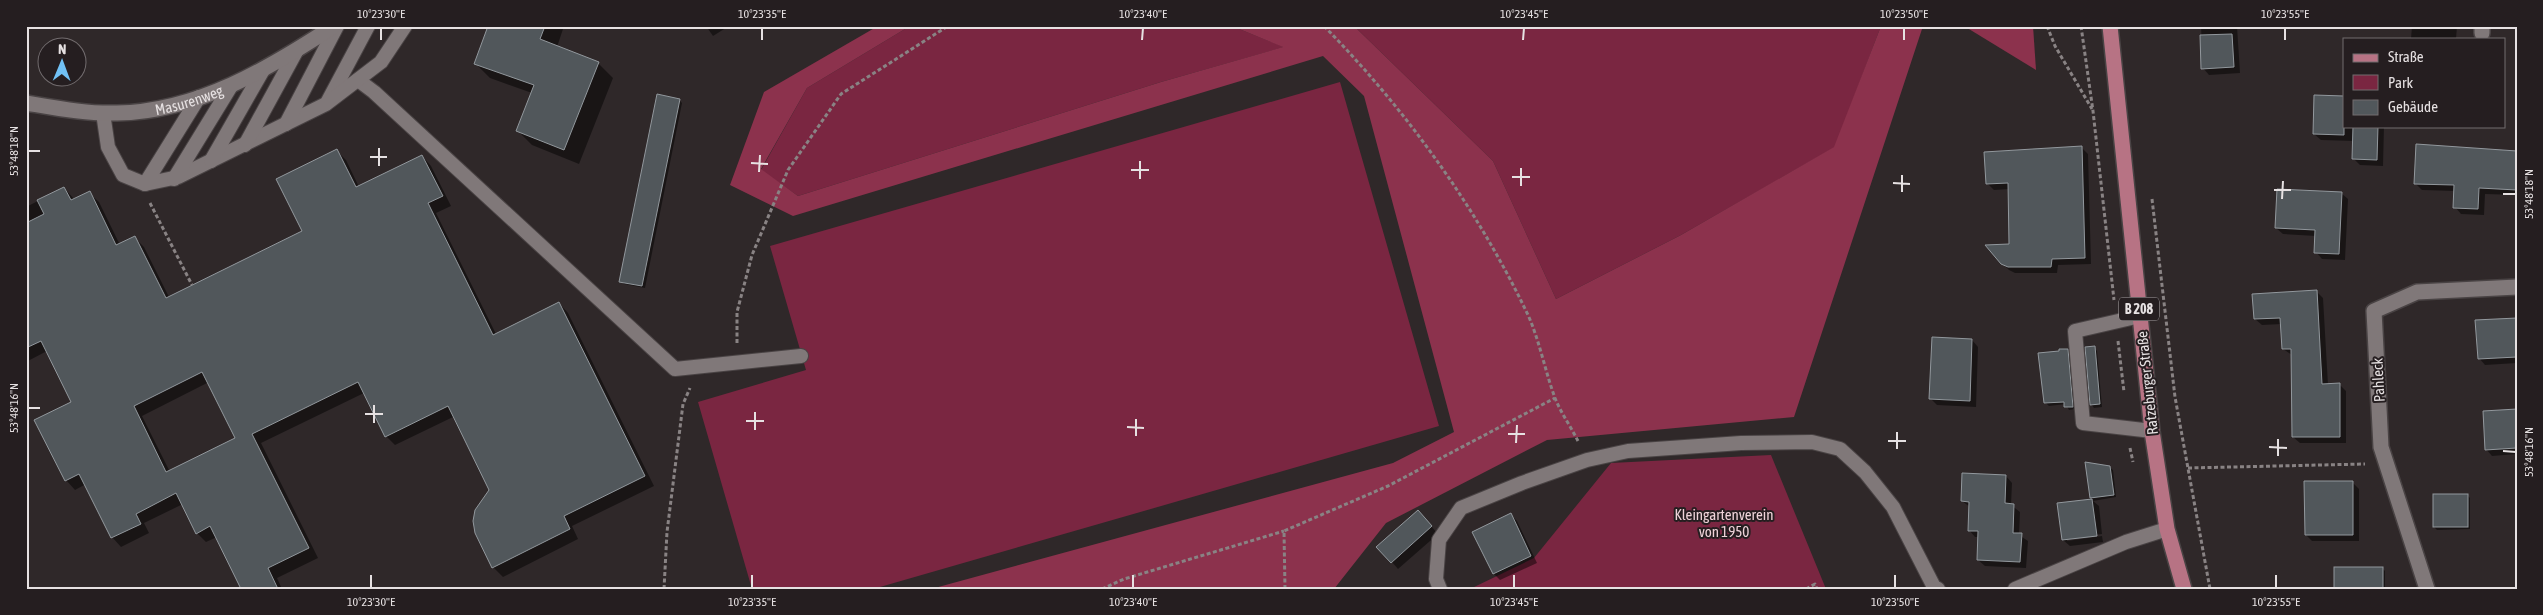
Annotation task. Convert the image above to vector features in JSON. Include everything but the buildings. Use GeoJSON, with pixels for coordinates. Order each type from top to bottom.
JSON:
{"type":"FeatureCollection","features":[{"type":"Feature","properties":{"kind":"main road","name":"Ratzeburger Straße"},"geometry":{"type":"LineString","coordinates":[[2110,26],[2152,431],[2167,529],[2184,589]]}},
{"type":"Feature","properties":{"kind":"street","name":"Masurenweg"},"geometry":{"type":"LineString","coordinates":[[26,103],[103,113],[160,108],[231,86],[264,70],[335,26]]}},
{"type":"Feature","properties":{"kind":"street","name":"Pahleck"},"geometry":{"type":"LineString","coordinates":[[2427,589],[2381,447],[2374,311],[2417,292],[2517,287]]}},
{"type":"Feature","properties":{"kind":"lane"},"geometry":{"type":"LineString","coordinates":[[286,124],[335,26]]}},
{"type":"Feature","properties":{"kind":"lane"},"geometry":{"type":"LineString","coordinates":[[326,104],[368,26]]}},
{"type":"Feature","properties":{"kind":"lane"},"geometry":{"type":"LineString","coordinates":[[103,113],[108,147],[123,175],[146,184],[174,179],[326,104],[381,62],[405,26]]}},
{"type":"Feature","properties":{"kind":"lane"},"geometry":{"type":"LineString","coordinates":[[245,145],[297,50]]}},
{"type":"Feature","properties":{"kind":"lane"},"geometry":{"type":"LineString","coordinates":[[211,161],[264,70]]}},
{"type":"Feature","properties":{"kind":"lane"},"geometry":{"type":"LineString","coordinates":[[358,80],[374,92],[675,369],[801,356]]}},
{"type":"Feature","properties":{"kind":"lane"},"geometry":{"type":"LineString","coordinates":[[174,179],[231,86]]}},
{"type":"Feature","properties":{"kind":"lane"},"geometry":{"type":"LineString","coordinates":[[146,184],[199,97]]}},
{"type":"Feature","properties":{"kind":"lane"},"geometry":{"type":"LineString","coordinates":[[2140,316],[2075,331],[2083,423],[2152,431]]}},
{"type":"Feature","properties":{"kind":"lane"},"geometry":{"type":"LineString","coordinates":[[1440,589],[1436,579],[1439,540],[1461,508],[1522,483],[1588,460],[1628,451],[1741,443],[1812,442],[1840,449],[1865,472],[1893,507],[1934,587],[1938,589]]}},
{"type":"Feature","properties":{"kind":"lane"},"geometry":{"type":"LineString","coordinates":[[2015,589],[2126,542],[2167,529]]}},
{"type":"Feature","properties":{"kind":"path"},"geometry":{"type":"LineString","coordinates":[[737,363],[737,312],[752,255],[788,170],[841,94],[948,26]]}},
{"type":"Feature","properties":{"kind":"path"},"geometry":{"type":"LineString","coordinates":[[1324,26],[1358,60],[1406,117],[1437,164],[1472,211],[1528,317],[1555,398],[1588,460]]}},
{"type":"Feature","properties":{"kind":"path"},"geometry":{"type":"LineString","coordinates":[[2048,26],[2055,46],[2093,111]]}},
{"type":"Feature","properties":{"kind":"path"},"geometry":{"type":"LineString","coordinates":[[2151,192],[2176,397],[2210,589]]}},
{"type":"Feature","properties":{"kind":"path"},"geometry":{"type":"LineString","coordinates":[[148,199],[192,285]]}},
{"type":"Feature","properties":{"kind":"path"},"geometry":{"type":"LineString","coordinates":[[664,589],[667,532],[683,404],[699,367]]}},
{"type":"Feature","properties":{"kind":"path"},"geometry":{"type":"LineString","coordinates":[[1102,589],[1124,578],[1284,531],[1388,486],[1555,398]]}},
{"type":"Feature","properties":{"kind":"path"},"geometry":{"type":"LineString","coordinates":[[2188,468],[2386,464]]}},
{"type":"Feature","properties":{"kind":"path"},"geometry":{"type":"LineString","coordinates":[[1284,531],[1285,589]]}},
{"type":"Feature","properties":{"kind":"path"},"geometry":{"type":"LineString","coordinates":[[1806,589],[1815,584],[1817,589]]}},
{"type":"Feature","properties":{"kind":"green space"},"geometry":{"type":"Polygon","coordinates":[[[910,26],[976,26],[989,29],[1003,26],[1232,26],[1284,47],[1161,82],[798,196],[761,170],[807,88],[910,26]]]}},
{"type":"Feature","properties":{"kind":"green space"},"geometry":{"type":"Polygon","coordinates":[[[1354,26],[1881,26],[1835,147],[1681,235],[1556,299],[1493,161],[1354,26]]]}},
{"type":"Feature","properties":{"kind":"green space"},"geometry":{"type":"Polygon","coordinates":[[[1340,82],[1439,426],[873,589],[752,589],[698,402],[806,370],[770,246],[1340,82]]]}},
{"type":"Feature","properties":{"kind":"green space","name":"Kleingartenverein von 1950"},"geometry":{"type":"Polygon","coordinates":[[[1771,455],[1826,589],[1470,589],[1534,558],[1611,463],[1771,455]]]}},
{"type":"Feature","properties":{"kind":"shaded area"},"geometry":{"type":"Polygon","coordinates":[[[878,26],[910,26],[807,88],[761,169],[798,196],[1161,82],[1283,47],[1232,26],[1354,26],[1493,161],[1556,299],[1681,235],[1834,147],[1881,26],[1923,26],[1794,417],[1547,440],[1386,523],[1334,589],[931,589],[1393,463],[1454,432],[1364,96],[1323,56],[793,216],[730,185],[764,92],[878,26]]]}},
{"type":"Feature","properties":{"kind":"shaded area"},"geometry":{"type":"Polygon","coordinates":[[[1964,26],[2033,26],[2036,70],[1964,26]]]}}]}
